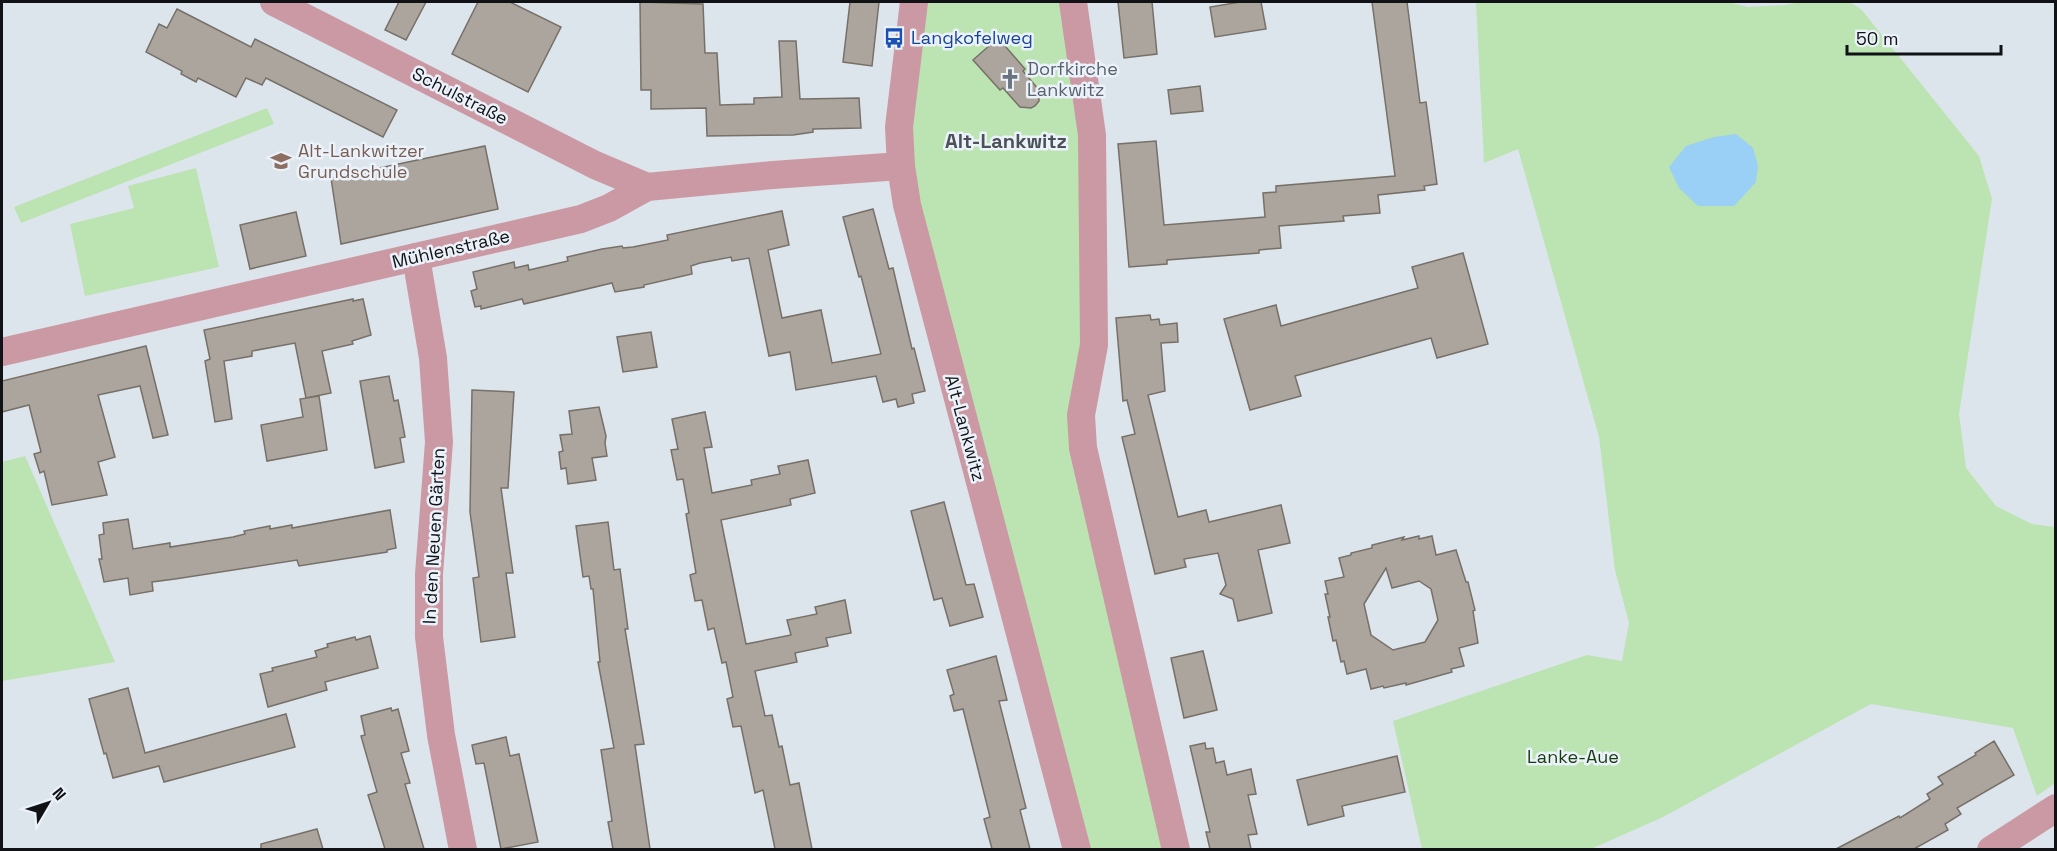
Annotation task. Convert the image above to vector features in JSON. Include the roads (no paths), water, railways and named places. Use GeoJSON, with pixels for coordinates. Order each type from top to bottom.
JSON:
{"type":"FeatureCollection","features":[{"type":"Feature","properties":{"kind":"street","name":"Schulstraße"},"geometry":{"type":"LineString","coordinates":[[274,2],[595,165],[647,187]]}},
{"type":"Feature","properties":{"kind":"street","name":"Alt-Lankwitz"},"geometry":{"type":"LineString","coordinates":[[914,2],[899,127],[901,166],[911,222],[1077,849]]}},
{"type":"Feature","properties":{"kind":"street"},"geometry":{"type":"LineString","coordinates":[[1073,2],[1092,135],[1094,345],[1081,415],[1083,447],[1176,849]]}},
{"type":"Feature","properties":{"kind":"street","name":"Mühlenstraße"},"geometry":{"type":"LineString","coordinates":[[2,352],[581,219],[609,208],[647,187],[901,166]]}},
{"type":"Feature","properties":{"kind":"street","name":"In den Neuen Gärten"},"geometry":{"type":"LineString","coordinates":[[416,257],[433,358],[439,442],[429,574],[429,637],[441,735],[463,849]]}},
{"type":"Feature","properties":{"kind":"street"},"geometry":{"type":"LineString","coordinates":[[1991,849],[2055,807]]}},
{"type":"Feature","properties":{"kind":"water"},"geometry":{"type":"Polygon","coordinates":[[[1736,134],[1753,148],[1758,165],[1756,182],[1734,206],[1698,206],[1679,188],[1669,167],[1686,146],[1714,137],[1736,134]]]}},
{"type":"Feature","properties":{"kind":"place","name":"Langkofelweg"},"geometry":{"type":"Point","coordinates":[894,38]}},
{"type":"Feature","properties":{"kind":"place","name":"Dorfkirche Lankwitz"},"geometry":{"type":"Point","coordinates":[1010,79]}},
{"type":"Feature","properties":{"kind":"place","name":"Alt-Lankwitzer Grundschule"},"geometry":{"type":"Point","coordinates":[281,161]}},
{"type":"Feature","properties":{"kind":"district","name":"Alt-Lankwitz"},"geometry":{"type":"Point","coordinates":[1006,141]}},
{"type":"Feature","properties":{"kind":"park label","name":"Lanke-Aue"},"geometry":{"type":"Point","coordinates":[1573,757]}}]}
